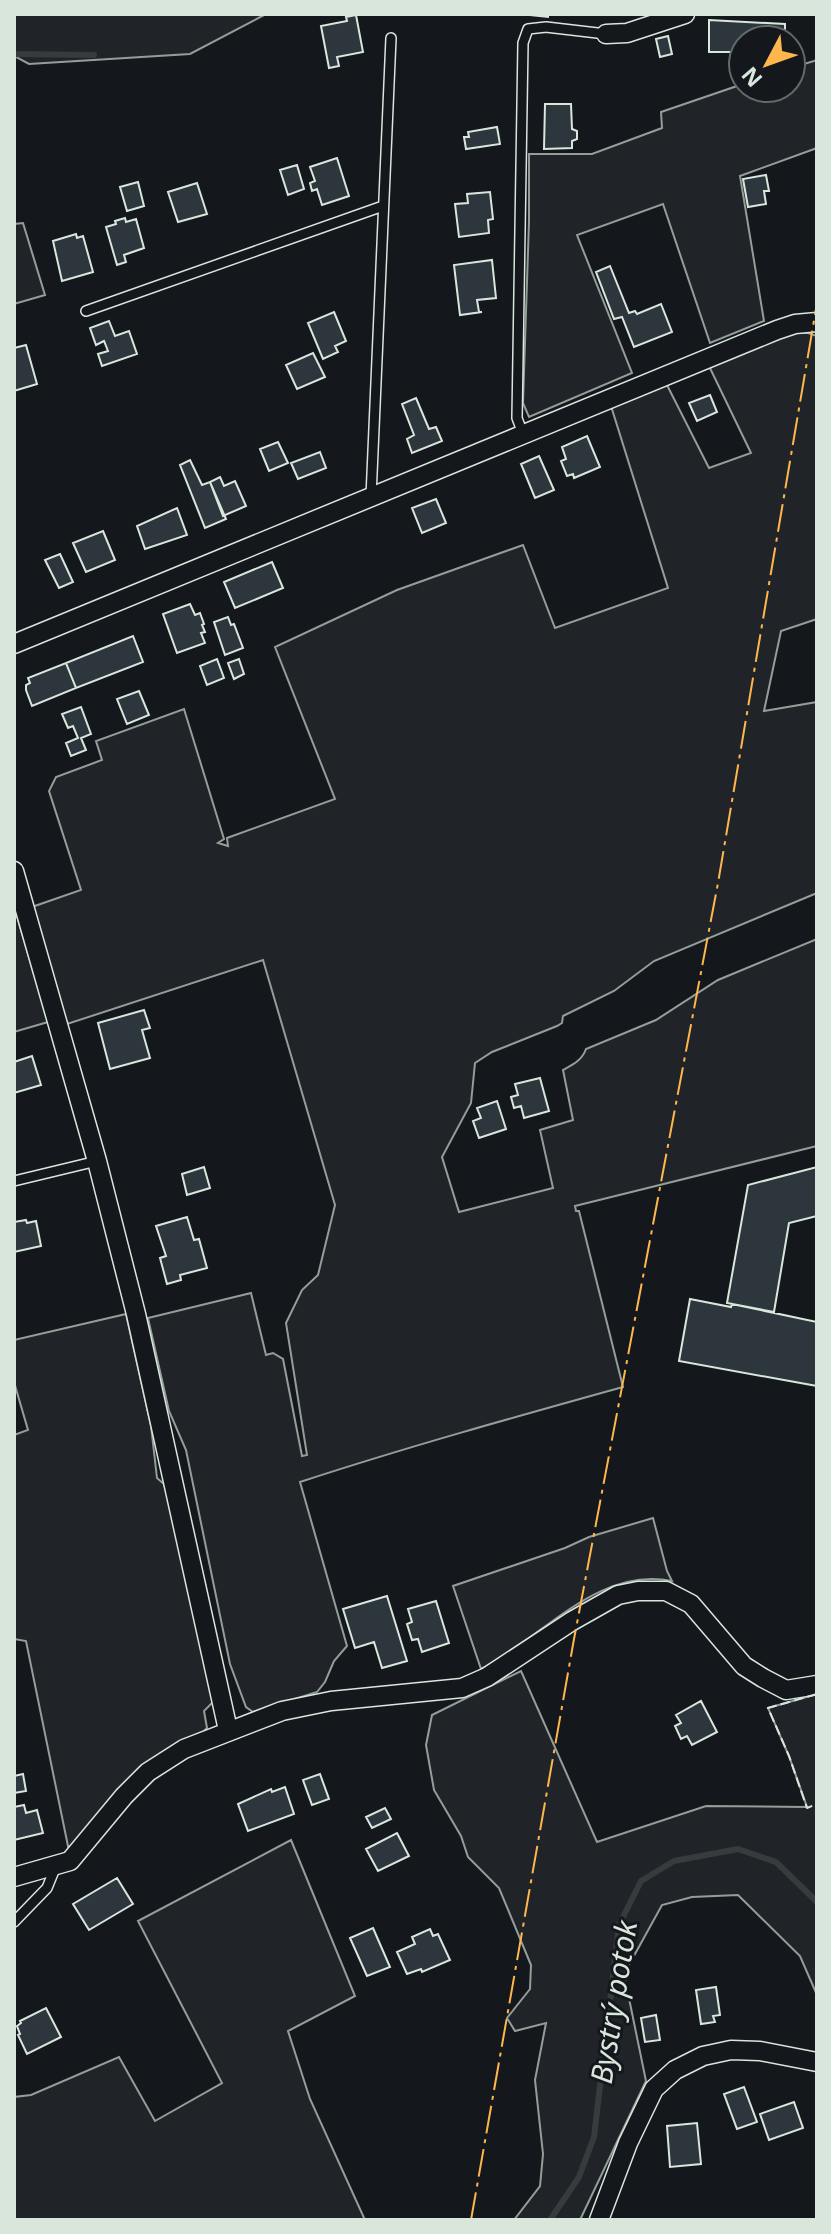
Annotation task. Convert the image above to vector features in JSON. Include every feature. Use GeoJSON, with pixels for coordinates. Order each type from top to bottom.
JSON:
{"type":"FeatureCollection","features":[{"type":"Feature","properties":{"kind":"street"},"geometry":{"type":"LineString","coordinates":[[606,34],[627,33],[685,14]]}},
{"type":"Feature","properties":{"kind":"street"},"geometry":{"type":"LineString","coordinates":[[14,644],[777,330],[817,322]]}},
{"type":"Feature","properties":{"kind":"street"},"geometry":{"type":"LineString","coordinates":[[16,883],[97,1161],[136,1314],[228,1730]]}},
{"type":"Feature","properties":{"kind":"street"},"geometry":{"type":"LineString","coordinates":[[14,1877],[70,1861],[148,1772],[184,1749],[282,1711],[331,1701],[462,1688],[508,1665],[594,1607],[618,1595],[666,1591],[691,1604],[744,1666],[763,1678],[786,1690],[817,1685]]}},
{"type":"Feature","properties":{"kind":"street"},"geometry":{"type":"LineString","coordinates":[[599,2220],[628,2143],[654,2089],[675,2070],[703,2056],[731,2050],[760,2051],[817,2062]]}},
{"type":"Feature","properties":{"kind":"lane"},"geometry":{"type":"LineString","coordinates":[[523,434],[517,418],[523,43],[528,29],[546,27],[606,34]]}},
{"type":"Feature","properties":{"kind":"lane"},"geometry":{"type":"LineString","coordinates":[[371,497],[391,38]]}},
{"type":"Feature","properties":{"kind":"lane"},"geometry":{"type":"LineString","coordinates":[[86,311],[383,206]]}},
{"type":"Feature","properties":{"kind":"lane"},"geometry":{"type":"LineString","coordinates":[[14,1181],[97,1161]]}},
{"type":"Feature","properties":{"kind":"lane"},"geometry":{"type":"LineString","coordinates":[[14,1922],[47,1888],[56,1866]]}},
{"type":"Feature","properties":{"kind":"shaded area"},"geometry":{"type":"Polygon","coordinates":[[[14,14],[266,14],[190,54],[29,64],[14,56],[14,14]]]}},
{"type":"Feature","properties":{"kind":"shaded area"},"geometry":{"type":"Polygon","coordinates":[[[817,60],[817,148],[740,176],[764,321],[710,343],[663,204],[577,235],[632,373],[529,417],[523,403],[529,154],[592,154],[662,128],[661,112],[727,89],[727,104],[807,104],[807,63],[817,60]]]}},
{"type":"Feature","properties":{"kind":"shaded area"},"geometry":{"type":"Polygon","coordinates":[[[23,223],[45,295],[14,304],[14,224],[23,223]]]}},
{"type":"Feature","properties":{"kind":"shaded area"},"geometry":{"type":"Polygon","coordinates":[[[789,333],[817,336],[817,619],[781,631],[764,711],[817,702],[817,893],[654,961],[614,991],[563,1016],[562,1023],[557,1026],[492,1052],[475,1063],[471,1103],[442,1157],[459,1212],[553,1188],[540,1130],[573,1120],[563,1070],[580,1059],[586,1049],[656,1020],[718,980],[817,939],[817,1146],[575,1206],[579,1211],[623,1387],[300,1482],[347,1646],[334,1661],[317,1692],[253,1712],[246,1707],[230,1664],[186,1450],[169,1411],[148,1318],[251,1293],[266,1355],[273,1353],[283,1359],[302,1456],[307,1455],[286,1323],[302,1290],[318,1275],[335,1205],[263,960],[64,1025],[32,907],[81,890],[49,791],[56,777],[102,760],[96,741],[184,709],[224,839],[218,843],[228,846],[227,838],[335,799],[275,647],[397,590],[523,545],[555,628],[668,588],[611,406],[666,383],[709,468],[751,453],[708,364],[789,333]]]}},
{"type":"Feature","properties":{"kind":"shaded area"},"geometry":{"type":"Polygon","coordinates":[[[14,906],[48,1022],[14,1032],[14,906]]]}},
{"type":"Feature","properties":{"kind":"shaded area"},"geometry":{"type":"Polygon","coordinates":[[[126,1314],[151,1426],[157,1478],[164,1484],[170,1505],[213,1702],[204,1711],[207,1728],[69,1851],[26,1641],[14,1639],[14,1435],[28,1430],[14,1382],[14,1340],[126,1314]]]}},
{"type":"Feature","properties":{"kind":"shaded area"},"geometry":{"type":"Polygon","coordinates":[[[653,1518],[672,1581],[645,1579],[619,1584],[595,1594],[481,1669],[453,1586],[589,1537],[653,1518]]]}},
{"type":"Feature","properties":{"kind":"shaded area"},"geometry":{"type":"Polygon","coordinates":[[[521,1671],[597,1842],[706,1806],[807,1807],[768,1708],[817,1694],[817,1995],[800,1956],[738,1895],[692,1897],[662,1905],[624,1974],[646,2081],[580,2220],[514,2220],[540,2186],[543,2154],[535,2080],[546,2023],[515,2031],[507,2018],[530,1989],[531,1965],[499,1888],[468,1857],[461,1836],[434,1790],[426,1745],[432,1715],[521,1671]]]}},
{"type":"Feature","properties":{"kind":"shaded area"},"geometry":{"type":"Polygon","coordinates":[[[291,1840],[355,1996],[288,2031],[310,2099],[365,2220],[14,2220],[14,2097],[31,2095],[119,2057],[155,2121],[222,2083],[138,1921],[291,1840]]]}},
{"type":"Feature","properties":{"kind":"building"},"geometry":{"type":"Polygon","coordinates":[[[520,14],[548,14],[548,17],[520,14]]]}},
{"type":"Feature","properties":{"kind":"building"},"geometry":{"type":"Polygon","coordinates":[[[356,15],[363,52],[337,57],[339,66],[329,68],[321,26],[347,21],[346,17],[356,15]]]}},
{"type":"Feature","properties":{"kind":"building"},"geometry":{"type":"Polygon","coordinates":[[[709,20],[785,24],[727,24],[727,52],[709,52],[709,20]]]}},
{"type":"Feature","properties":{"kind":"building"},"geometry":{"type":"Polygon","coordinates":[[[668,36],[672,54],[660,57],[656,39],[668,36]]]}},
{"type":"Feature","properties":{"kind":"building"},"geometry":{"type":"Polygon","coordinates":[[[545,104],[571,104],[572,129],[577,131],[572,148],[544,149],[545,104]]]}},
{"type":"Feature","properties":{"kind":"building"},"geometry":{"type":"Polygon","coordinates":[[[497,127],[500,144],[466,149],[464,137],[469,137],[468,132],[497,127]]]}},
{"type":"Feature","properties":{"kind":"building"},"geometry":{"type":"Polygon","coordinates":[[[337,158],[349,196],[322,205],[317,189],[312,191],[310,183],[315,181],[310,167],[337,158]]]}},
{"type":"Feature","properties":{"kind":"building"},"geometry":{"type":"Polygon","coordinates":[[[297,165],[304,189],[288,195],[280,170],[297,165]]]}},
{"type":"Feature","properties":{"kind":"building"},"geometry":{"type":"Polygon","coordinates":[[[766,175],[769,191],[764,191],[766,204],[748,207],[743,179],[766,175]]]}},
{"type":"Feature","properties":{"kind":"building"},"geometry":{"type":"Polygon","coordinates":[[[138,182],[144,206],[127,211],[120,187],[138,182]]]}},
{"type":"Feature","properties":{"kind":"building"},"geometry":{"type":"Polygon","coordinates":[[[197,183],[207,214],[178,222],[168,192],[197,183]]]}},
{"type":"Feature","properties":{"kind":"building"},"geometry":{"type":"Polygon","coordinates":[[[490,192],[493,219],[488,220],[489,233],[459,237],[455,204],[468,203],[467,194],[490,192]]]}},
{"type":"Feature","properties":{"kind":"building"},"geometry":{"type":"Polygon","coordinates":[[[125,218],[126,222],[136,219],[144,248],[124,255],[126,262],[117,265],[106,227],[125,218]]]}},
{"type":"Feature","properties":{"kind":"building"},"geometry":{"type":"Polygon","coordinates":[[[76,234],[77,238],[83,236],[93,272],[62,281],[53,241],[76,234]]]}},
{"type":"Feature","properties":{"kind":"building"},"geometry":{"type":"Polygon","coordinates":[[[492,260],[496,298],[477,300],[479,312],[482,312],[460,315],[454,265],[492,260]]]}},
{"type":"Feature","properties":{"kind":"building"},"geometry":{"type":"Polygon","coordinates":[[[610,266],[629,313],[635,311],[637,314],[661,304],[672,332],[634,347],[622,317],[614,319],[596,272],[610,266]]]}},
{"type":"Feature","properties":{"kind":"building"},"geometry":{"type":"Polygon","coordinates":[[[334,312],[346,341],[335,346],[338,352],[323,359],[308,323],[334,312]]]}},
{"type":"Feature","properties":{"kind":"building"},"geometry":{"type":"Polygon","coordinates":[[[109,321],[115,336],[129,331],[137,354],[102,366],[98,354],[108,351],[104,341],[96,345],[90,328],[109,321]]]}},
{"type":"Feature","properties":{"kind":"building"},"geometry":{"type":"Polygon","coordinates":[[[26,345],[37,384],[14,391],[14,348],[26,345]]]}},
{"type":"Feature","properties":{"kind":"building"},"geometry":{"type":"Polygon","coordinates":[[[313,353],[325,377],[297,389],[286,365],[313,353]]]}},
{"type":"Feature","properties":{"kind":"building"},"geometry":{"type":"Polygon","coordinates":[[[710,395],[717,412],[697,421],[689,403],[710,395]]]}},
{"type":"Feature","properties":{"kind":"building"},"geometry":{"type":"Polygon","coordinates":[[[416,398],[429,429],[436,427],[442,441],[412,453],[407,439],[414,435],[402,404],[416,398]]]}},
{"type":"Feature","properties":{"kind":"building"},"geometry":{"type":"Polygon","coordinates":[[[587,436],[600,467],[574,478],[573,474],[567,476],[561,461],[566,459],[562,447],[587,436]]]}},
{"type":"Feature","properties":{"kind":"building"},"geometry":{"type":"Polygon","coordinates":[[[278,442],[288,463],[269,471],[260,449],[278,442]]]}},
{"type":"Feature","properties":{"kind":"building"},"geometry":{"type":"Polygon","coordinates":[[[320,452],[326,468],[298,479],[291,463],[320,452]]]}},
{"type":"Feature","properties":{"kind":"building"},"geometry":{"type":"Polygon","coordinates":[[[539,456],[554,490],[535,498],[521,464],[539,456]]]}},
{"type":"Feature","properties":{"kind":"building"},"geometry":{"type":"Polygon","coordinates":[[[190,460],[202,485],[210,482],[226,519],[205,528],[180,465],[190,460]]]}},
{"type":"Feature","properties":{"kind":"building"},"geometry":{"type":"Polygon","coordinates":[[[220,477],[224,486],[235,481],[246,506],[223,516],[210,482],[220,477]]]}},
{"type":"Feature","properties":{"kind":"building"},"geometry":{"type":"Polygon","coordinates":[[[436,499],[446,523],[422,533],[412,508],[436,499]]]}},
{"type":"Feature","properties":{"kind":"building"},"geometry":{"type":"Polygon","coordinates":[[[177,508],[187,535],[145,549],[137,526],[177,508]]]}},
{"type":"Feature","properties":{"kind":"building"},"geometry":{"type":"Polygon","coordinates":[[[103,531],[115,560],[86,572],[73,543],[103,531]]]}},
{"type":"Feature","properties":{"kind":"building"},"geometry":{"type":"Polygon","coordinates":[[[60,554],[73,582],[59,588],[45,560],[60,554]]]}},
{"type":"Feature","properties":{"kind":"building"},"geometry":{"type":"Polygon","coordinates":[[[272,562],[283,588],[235,608],[224,582],[272,562]]]}},
{"type":"Feature","properties":{"kind":"building"},"geometry":{"type":"Polygon","coordinates":[[[190,604],[195,615],[200,613],[205,643],[177,653],[163,614],[190,604]]]}},
{"type":"Feature","properties":{"kind":"building"},"geometry":{"type":"Polygon","coordinates":[[[228,617],[243,648],[225,655],[214,622],[228,617]]]}},
{"type":"Feature","properties":{"kind":"building"},"geometry":{"type":"Polygon","coordinates":[[[133,636],[143,662],[76,688],[66,663],[133,636]]]}},
{"type":"Feature","properties":{"kind":"building"},"geometry":{"type":"Polygon","coordinates":[[[217,659],[224,678],[207,685],[200,666],[217,659]]]}},
{"type":"Feature","properties":{"kind":"building"},"geometry":{"type":"Polygon","coordinates":[[[239,659],[244,674],[234,679],[228,663],[239,659]]]}},
{"type":"Feature","properties":{"kind":"building"},"geometry":{"type":"Polygon","coordinates":[[[66,663],[76,688],[32,706],[26,690],[26,685],[30,683],[28,678],[66,663]]]}},
{"type":"Feature","properties":{"kind":"building"},"geometry":{"type":"Polygon","coordinates":[[[139,691],[149,715],[127,724],[117,699],[139,691]]]}},
{"type":"Feature","properties":{"kind":"building"},"geometry":{"type":"Polygon","coordinates":[[[81,707],[91,734],[81,738],[86,750],[71,756],[66,743],[78,738],[73,726],[68,728],[62,714],[81,707]]]}},
{"type":"Feature","properties":{"kind":"building"},"geometry":{"type":"Polygon","coordinates":[[[144,1010],[150,1028],[142,1030],[150,1058],[110,1069],[98,1023],[144,1010]]]}},
{"type":"Feature","properties":{"kind":"building"},"geometry":{"type":"Polygon","coordinates":[[[32,1056],[41,1085],[14,1093],[14,1062],[32,1056]]]}},
{"type":"Feature","properties":{"kind":"building"},"geometry":{"type":"Polygon","coordinates":[[[540,1078],[549,1111],[524,1118],[521,1106],[514,1108],[511,1097],[518,1095],[515,1084],[540,1078]]]}},
{"type":"Feature","properties":{"kind":"building"},"geometry":{"type":"Polygon","coordinates":[[[497,1101],[506,1129],[479,1138],[473,1121],[481,1118],[477,1108],[497,1101]]]}},
{"type":"Feature","properties":{"kind":"building"},"geometry":{"type":"Polygon","coordinates":[[[204,1167],[210,1188],[187,1195],[182,1174],[204,1167]]]}},
{"type":"Feature","properties":{"kind":"building"},"geometry":{"type":"Polygon","coordinates":[[[817,1167],[817,1216],[789,1223],[774,1312],[727,1303],[748,1185],[817,1167]]]}},
{"type":"Feature","properties":{"kind":"building"},"geometry":{"type":"Polygon","coordinates":[[[187,1217],[194,1240],[199,1239],[207,1268],[180,1275],[181,1280],[167,1284],[160,1258],[166,1256],[156,1226],[187,1217]]]}},
{"type":"Feature","properties":{"kind":"building"},"geometry":{"type":"Polygon","coordinates":[[[26,1220],[27,1223],[36,1221],[41,1246],[14,1252],[14,1222],[26,1220]]]}},
{"type":"Feature","properties":{"kind":"building"},"geometry":{"type":"Polygon","coordinates":[[[690,1299],[731,1307],[732,1304],[817,1322],[817,1386],[679,1361],[690,1299]]]}},
{"type":"Feature","properties":{"kind":"building"},"geometry":{"type":"Polygon","coordinates":[[[387,1596],[407,1661],[382,1668],[374,1642],[355,1648],[343,1609],[387,1596]]]}},
{"type":"Feature","properties":{"kind":"building"},"geometry":{"type":"Polygon","coordinates":[[[436,1601],[449,1643],[422,1652],[418,1639],[412,1640],[407,1624],[412,1622],[408,1609],[436,1601]]]}},
{"type":"Feature","properties":{"kind":"building"},"geometry":{"type":"Polygon","coordinates":[[[701,1701],[717,1732],[692,1745],[687,1736],[681,1739],[675,1726],[681,1723],[676,1715],[701,1701]]]}},
{"type":"Feature","properties":{"kind":"building"},"geometry":{"type":"Polygon","coordinates":[[[23,1774],[26,1791],[14,1793],[14,1776],[23,1774]]]}},
{"type":"Feature","properties":{"kind":"building"},"geometry":{"type":"Polygon","coordinates":[[[320,1774],[329,1799],[312,1805],[303,1780],[320,1774]]]}},
{"type":"Feature","properties":{"kind":"building"},"geometry":{"type":"Polygon","coordinates":[[[285,1787],[294,1814],[248,1831],[238,1804],[271,1789],[272,1792],[285,1787]]]}},
{"type":"Feature","properties":{"kind":"building"},"geometry":{"type":"Polygon","coordinates":[[[24,1805],[26,1813],[37,1810],[43,1833],[14,1840],[14,1807],[24,1805]]]}},
{"type":"Feature","properties":{"kind":"building"},"geometry":{"type":"Polygon","coordinates":[[[385,1808],[391,1819],[372,1828],[366,1817],[385,1808]]]}},
{"type":"Feature","properties":{"kind":"building"},"geometry":{"type":"Polygon","coordinates":[[[397,1833],[409,1856],[378,1871],[366,1849],[397,1833]]]}},
{"type":"Feature","properties":{"kind":"building"},"geometry":{"type":"Polygon","coordinates":[[[117,1878],[133,1904],[89,1930],[73,1904],[117,1878]]]}},
{"type":"Feature","properties":{"kind":"building"},"geometry":{"type":"Polygon","coordinates":[[[373,1928],[390,1967],[367,1976],[350,1938],[373,1928]]]}},
{"type":"Feature","properties":{"kind":"building"},"geometry":{"type":"Polygon","coordinates":[[[430,1929],[433,1936],[438,1934],[450,1960],[422,1972],[421,1969],[407,1974],[397,1952],[415,1944],[412,1937],[430,1929]]]}},
{"type":"Feature","properties":{"kind":"building"},"geometry":{"type":"Polygon","coordinates":[[[716,1987],[720,2015],[713,2016],[715,2022],[701,2024],[696,1990],[716,1987]]]}},
{"type":"Feature","properties":{"kind":"building"},"geometry":{"type":"Polygon","coordinates":[[[46,2008],[61,2037],[27,2054],[17,2026],[20,2021],[46,2008]]]}},
{"type":"Feature","properties":{"kind":"building"},"geometry":{"type":"Polygon","coordinates":[[[656,2015],[660,2040],[645,2042],[641,2018],[656,2015]]]}},
{"type":"Feature","properties":{"kind":"building"},"geometry":{"type":"Polygon","coordinates":[[[744,2087],[757,2122],[737,2129],[724,2094],[744,2087]]]}},
{"type":"Feature","properties":{"kind":"building"},"geometry":{"type":"Polygon","coordinates":[[[794,2102],[803,2128],[769,2140],[760,2114],[794,2102]]]}},
{"type":"Feature","properties":{"kind":"building"},"geometry":{"type":"Polygon","coordinates":[[[697,2123],[701,2164],[670,2167],[667,2126],[697,2123]]]}},
{"type":"Feature","properties":{"kind":"waterway"},"geometry":{"type":"LineString","coordinates":[[14,54],[94,55]]}},
{"type":"Feature","properties":{"kind":"waterway","name":"Bystrý potok"},"geometry":{"type":"LineString","coordinates":[[550,2220],[579,2177],[594,2137],[619,1925],[641,1881],[674,1861],[738,1849],[776,1862],[817,1902]]}},
{"type":"Feature","properties":{"kind":"fence"},"geometry":{"type":"LineString","coordinates":[[817,1694],[768,1708],[807,1808],[817,1804]]}},
{"type":"Feature","properties":{"kind":"power"},"geometry":{"type":"LineString","coordinates":[[471,2220],[574,1639],[718,883],[817,303]]}}]}
